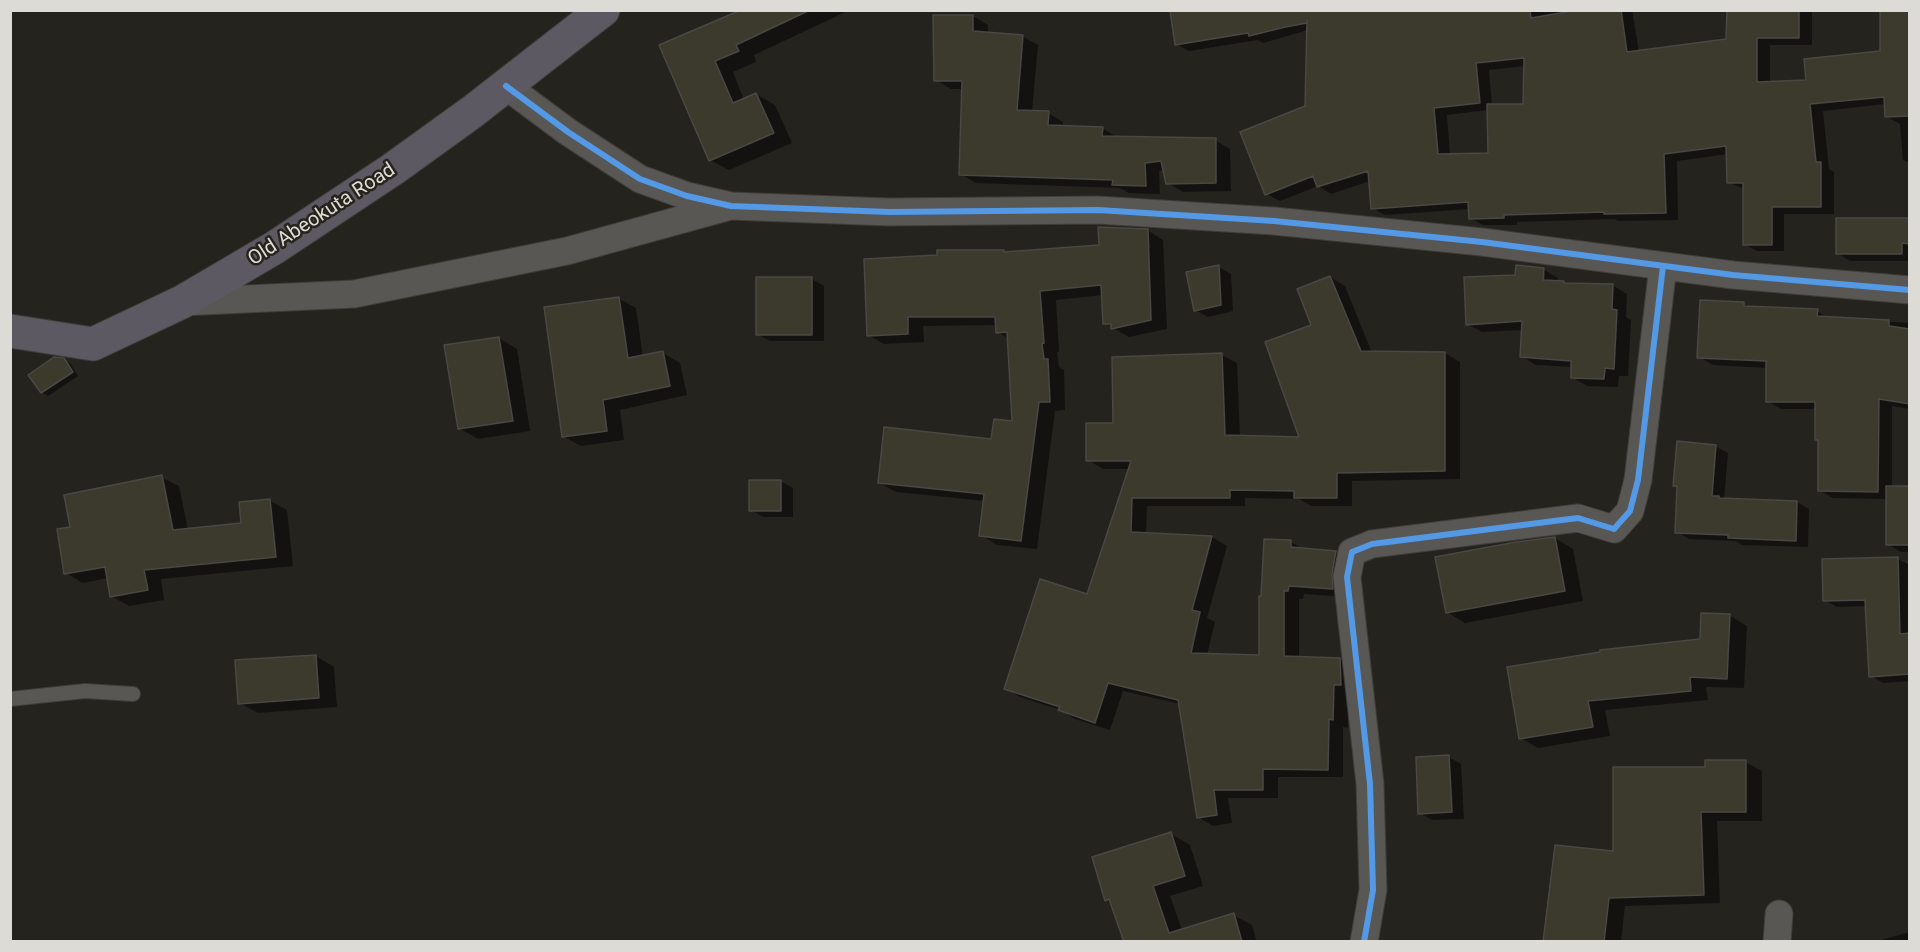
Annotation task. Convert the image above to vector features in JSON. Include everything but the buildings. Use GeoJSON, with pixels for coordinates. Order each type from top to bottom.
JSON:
{"type":"FeatureCollection","features":[{"type":"Feature","properties":{"kind":"highway","name":"Old Abeokuta Road"},"geometry":{"type":"LineString","coordinates":[[10,331],[93,344],[182,302],[274,248],[393,169],[506,86],[603,10]]}},
{"type":"Feature","properties":{"kind":"street"},"geometry":{"type":"LineString","coordinates":[[506,86],[568,132],[640,179],[687,196],[731,206],[889,212],[1098,210],[1274,221],[1482,242],[1663,266],[1910,290]]}},
{"type":"Feature","properties":{"kind":"street"},"geometry":{"type":"LineString","coordinates":[[182,302],[354,294],[567,251],[731,206]]}},
{"type":"Feature","properties":{"kind":"street"},"geometry":{"type":"LineString","coordinates":[[1364,942],[1373,878],[1370,784],[1347,578],[1352,552],[1372,544],[1578,518],[1614,530],[1630,511],[1638,480],[1663,266]]}},
{"type":"Feature","properties":{"kind":"street"},"geometry":{"type":"LineString","coordinates":[[1777,942],[1779,914]]}},
{"type":"Feature","properties":{"kind":"lane"},"geometry":{"type":"LineString","coordinates":[[10,699],[85,691],[133,694]]}},
{"type":"Feature","properties":{"kind":"cycle path"},"geometry":{"type":"LineString","coordinates":[[506,86],[568,132],[640,179],[687,196],[731,206],[889,212],[1098,210],[1274,221],[1482,242],[1733,275],[1910,290]]}},
{"type":"Feature","properties":{"kind":"cycle path"},"geometry":{"type":"LineString","coordinates":[[1364,942],[1373,890],[1370,784],[1347,577],[1352,552],[1372,544],[1578,518],[1614,529],[1630,511],[1638,480],[1663,266]]}}]}
